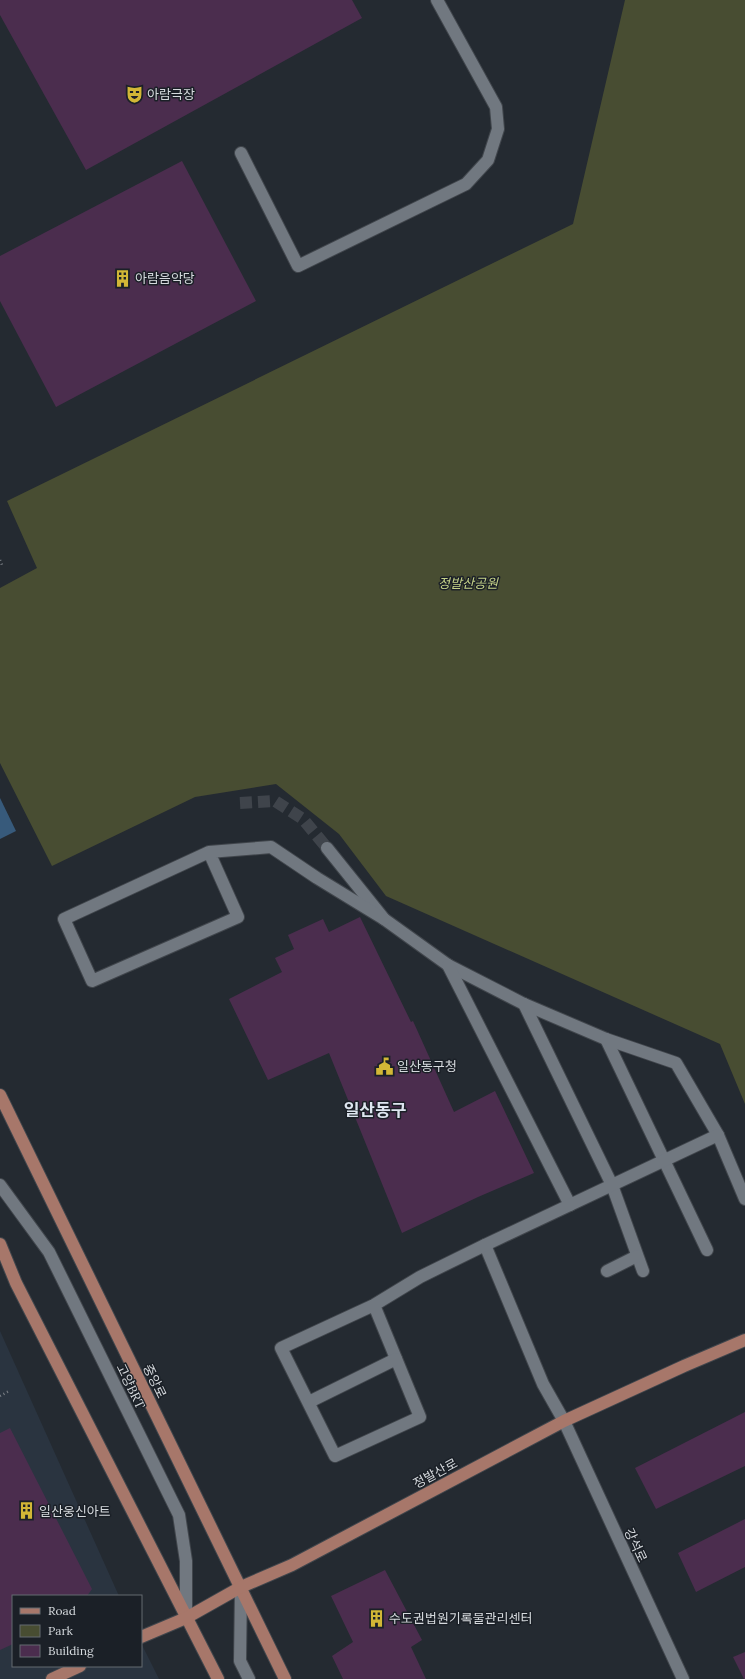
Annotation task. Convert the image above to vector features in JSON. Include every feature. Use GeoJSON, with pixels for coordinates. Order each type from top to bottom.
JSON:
{"type":"FeatureCollection","features":[{"type":"Feature","properties":{"kind":"main road","name":"중앙로"},"geometry":{"type":"LineString","coordinates":[[0,1095],[285,1679]]}},
{"type":"Feature","properties":{"kind":"main road"},"geometry":{"type":"LineString","coordinates":[[0,1244],[16,1283],[218,1679]]}},
{"type":"Feature","properties":{"kind":"main road","name":"정발산로"},"geometry":{"type":"LineString","coordinates":[[142,1637],[186,1618],[241,1587],[292,1565],[564,1421],[745,1340]]}},
{"type":"Feature","properties":{"kind":"main road"},"geometry":{"type":"LineString","coordinates":[[52,1679],[78,1667]]}},
{"type":"Feature","properties":{"kind":"street"},"geometry":{"type":"LineString","coordinates":[[241,153],[298,266],[466,184],[488,160],[498,129],[496,107],[437,0]]}},
{"type":"Feature","properties":{"kind":"street"},"geometry":{"type":"LineString","coordinates":[[209,852],[238,917],[92,981],[64,919],[209,852],[271,847],[317,878],[384,919],[448,965],[524,1004],[606,1039],[676,1063],[718,1135],[745,1199]]}},
{"type":"Feature","properties":{"kind":"street"},"geometry":{"type":"LineString","coordinates":[[327,848],[384,919]]}},
{"type":"Feature","properties":{"kind":"street"},"geometry":{"type":"LineString","coordinates":[[448,965],[570,1205]]}},
{"type":"Feature","properties":{"kind":"street"},"geometry":{"type":"LineString","coordinates":[[524,1004],[612,1185],[643,1271]]}},
{"type":"Feature","properties":{"kind":"street"},"geometry":{"type":"LineString","coordinates":[[606,1039],[708,1250]]}},
{"type":"Feature","properties":{"kind":"street"},"geometry":{"type":"LineString","coordinates":[[374,1305],[420,1417],[335,1456],[281,1348],[374,1305],[420,1277],[485,1245],[718,1135]]}},
{"type":"Feature","properties":{"kind":"street","name":"고양BRT"},"geometry":{"type":"LineString","coordinates":[[0,1185],[49,1252],[179,1515],[186,1561],[186,1618]]}},
{"type":"Feature","properties":{"kind":"street","name":"강석로"},"geometry":{"type":"LineString","coordinates":[[485,1245],[543,1384],[564,1421],[683,1679]]}},
{"type":"Feature","properties":{"kind":"street"},"geometry":{"type":"LineString","coordinates":[[607,1271],[637,1256]]}},
{"type":"Feature","properties":{"kind":"street"},"geometry":{"type":"LineString","coordinates":[[308,1402],[396,1358]]}},
{"type":"Feature","properties":{"kind":"street"},"geometry":{"type":"LineString","coordinates":[[241,1587],[240,1661],[249,1679]]}},
{"type":"Feature","properties":{"kind":"path"},"geometry":{"type":"LineString","coordinates":[[0,560],[2,565],[0,566]]}},
{"type":"Feature","properties":{"kind":"path"},"geometry":{"type":"LineString","coordinates":[[0,1396],[9,1392]]}},
{"type":"Feature","properties":{"kind":"shaded area"},"geometry":{"type":"Polygon","coordinates":[[[0,1331],[119,1595],[12,1595],[12,1667],[142,1667],[142,1645],[159,1679],[0,1679],[0,1331]]]}},
{"type":"Feature","properties":{"kind":"green space","name":"정발산공원"},"geometry":{"type":"Polygon","coordinates":[[[625,0],[745,0],[745,1104],[720,1044],[386,896],[339,834],[276,784],[195,797],[52,866],[0,763],[0,588],[37,568],[7,501],[573,224],[625,0]]]}},
{"type":"Feature","properties":{"kind":"water"},"geometry":{"type":"Polygon","coordinates":[[[0,798],[16,831],[0,839],[0,798]]]}},
{"type":"Feature","properties":{"kind":"building","name":"아람극장"},"geometry":{"type":"Polygon","coordinates":[[[0,0],[352,0],[362,18],[86,170],[0,15],[0,0]]]}},
{"type":"Feature","properties":{"kind":"building","name":"아람음악당"},"geometry":{"type":"Polygon","coordinates":[[[182,161],[256,301],[56,407],[0,301],[0,256],[182,161]]]}},
{"type":"Feature","properties":{"kind":"building","name":"일산동구청"},"geometry":{"type":"Polygon","coordinates":[[[360,917],[411,1022],[413,1021],[454,1112],[495,1091],[534,1173],[478,1197],[402,1233],[329,1053],[268,1080],[229,999],[282,972],[275,958],[294,949],[288,935],[323,919],[329,932],[360,917]]]}},
{"type":"Feature","properties":{"kind":"building"},"geometry":{"type":"Polygon","coordinates":[[[745,1412],[745,1466],[656,1509],[635,1468],[745,1412]]]}},
{"type":"Feature","properties":{"kind":"building","name":"일산웅신아트"},"geometry":{"type":"Polygon","coordinates":[[[10,1428],[92,1589],[88,1595],[12,1595],[12,1644],[0,1650],[0,1433],[10,1428]]]}},
{"type":"Feature","properties":{"kind":"building"},"geometry":{"type":"Polygon","coordinates":[[[745,1519],[745,1567],[696,1592],[678,1553],[745,1519]]]}},
{"type":"Feature","properties":{"kind":"building","name":"수도권법원기록물관리센터"},"geometry":{"type":"Polygon","coordinates":[[[385,1570],[422,1640],[411,1647],[426,1679],[343,1679],[332,1656],[353,1642],[331,1596],[385,1570]]]}},
{"type":"Feature","properties":{"kind":"building"},"geometry":{"type":"Polygon","coordinates":[[[745,1652],[745,1679],[744,1679],[733,1657],[745,1652]]]}},
{"type":"Feature","properties":{"kind":"tunnel"},"geometry":{"type":"LineString","coordinates":[[240,803],[275,801],[303,819],[327,848]]}},
{"type":"Feature","properties":{"kind":"place","name":"아람극장"},"geometry":{"type":"Point","coordinates":[134,94]}},
{"type":"Feature","properties":{"kind":"place","name":"아람음악당"},"geometry":{"type":"Point","coordinates":[122,278]}},
{"type":"Feature","properties":{"kind":"place","name":"일산동구청"},"geometry":{"type":"Point","coordinates":[384,1066]}},
{"type":"Feature","properties":{"kind":"place","name":"일산웅신아트"},"geometry":{"type":"Point","coordinates":[26,1511]}},
{"type":"Feature","properties":{"kind":"place","name":"수도권법원기록물관리센터"},"geometry":{"type":"Point","coordinates":[376,1618]}},
{"type":"Feature","properties":{"kind":"district","name":"일산동구"},"geometry":{"type":"Point","coordinates":[375,1110]}}]}
